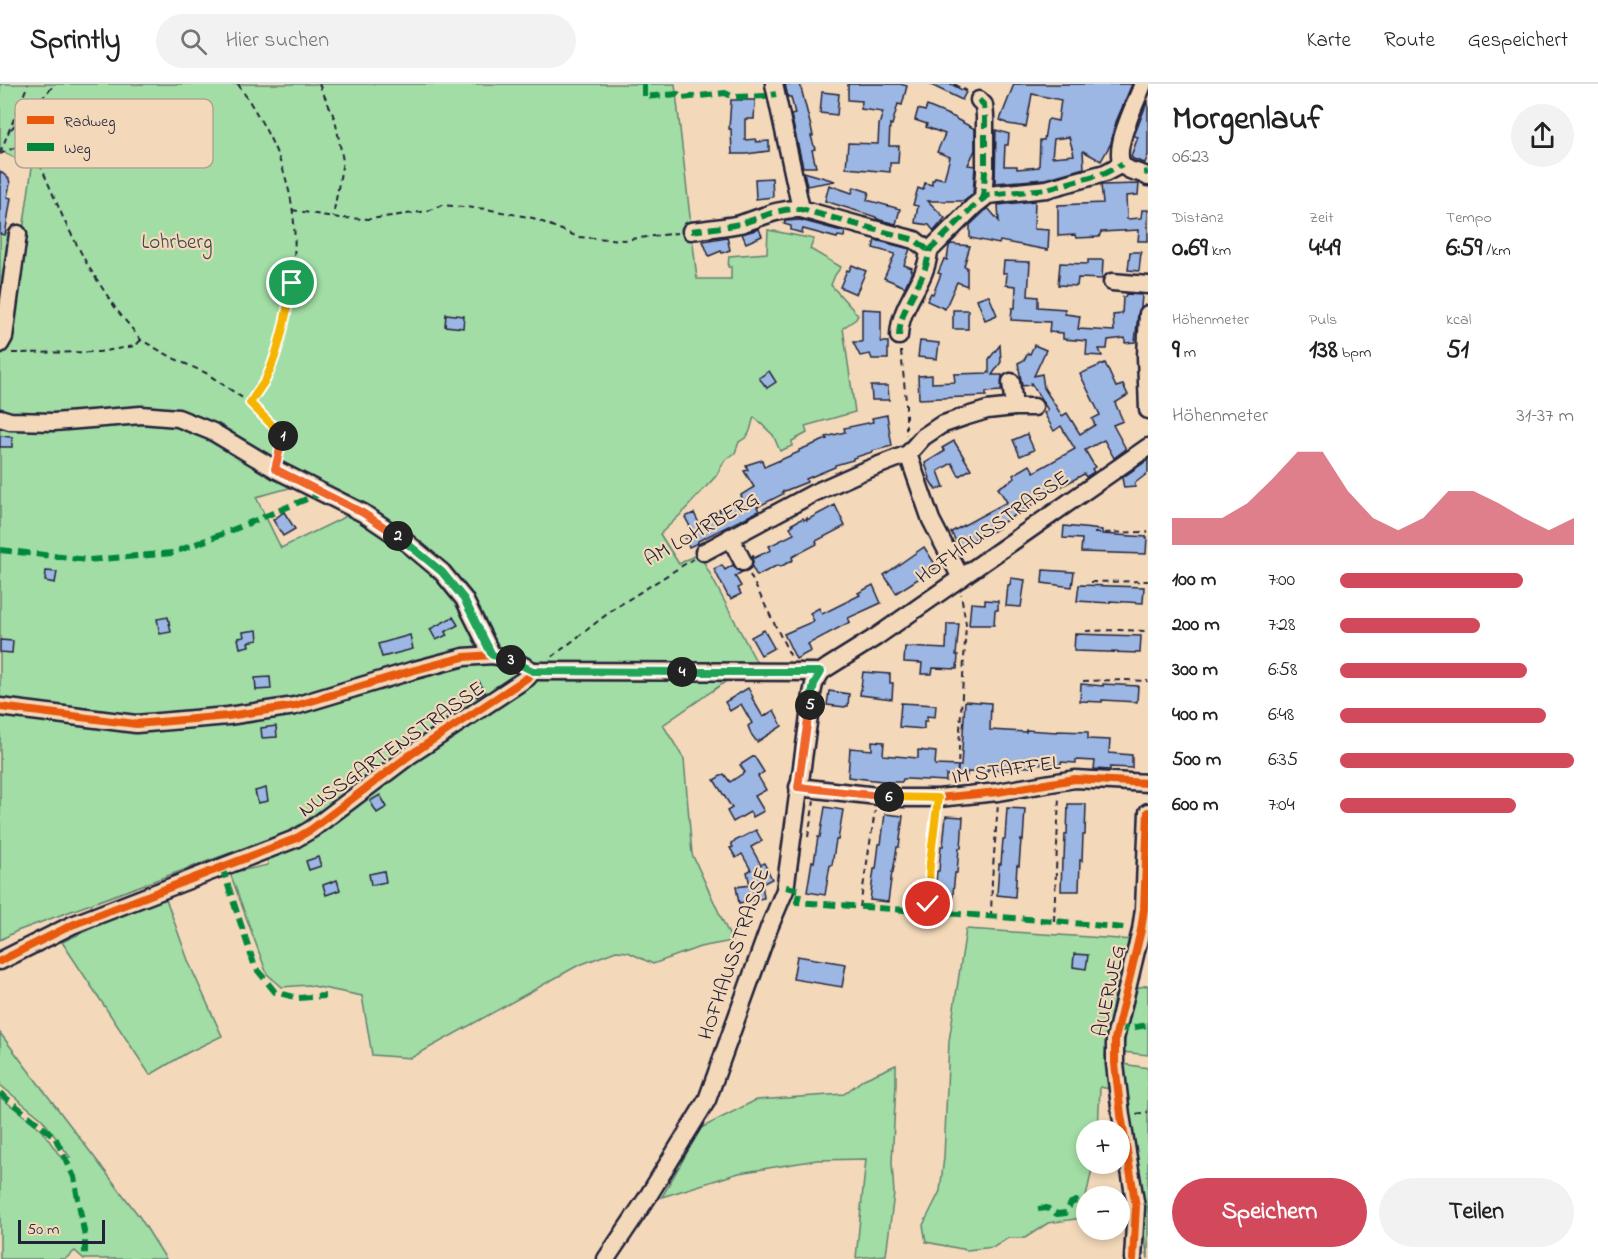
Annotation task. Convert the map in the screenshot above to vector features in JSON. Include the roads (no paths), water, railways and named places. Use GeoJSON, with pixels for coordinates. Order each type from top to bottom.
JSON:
{"type":"FeatureCollection","features":[{"type":"Feature","properties":{"kind":"street"},"geometry":{"type":"LineString","coordinates":[[774,84],[801,208]]}},
{"type":"Feature","properties":{"kind":"street"},"geometry":{"type":"LineString","coordinates":[[1143,84],[1120,143],[1119,153],[1122,165],[1129,170],[1146,174]]}},
{"type":"Feature","properties":{"kind":"street"},"geometry":{"type":"LineString","coordinates":[[979,100],[984,105],[985,116],[983,198]]}},
{"type":"Feature","properties":{"kind":"street"},"geometry":{"type":"LineString","coordinates":[[899,336],[901,319],[926,270],[929,250],[983,198],[995,193],[1047,189],[1105,173],[1122,165]]}},
{"type":"Feature","properties":{"kind":"street"},"geometry":{"type":"LineString","coordinates":[[691,231],[739,224],[782,210],[801,208],[915,240],[929,250]]}},
{"type":"Feature","properties":{"kind":"street"},"geometry":{"type":"LineString","coordinates":[[3,349],[18,234]]}},
{"type":"Feature","properties":{"kind":"street"},"geometry":{"type":"LineString","coordinates":[[1112,282],[1148,285]]}},
{"type":"Feature","properties":{"kind":"street"},"geometry":{"type":"LineString","coordinates":[[1148,314],[1146,356],[1148,410]]}},
{"type":"Feature","properties":{"kind":"street"},"geometry":{"type":"LineString","coordinates":[[1011,382],[1014,406]]}},
{"type":"Feature","properties":{"kind":"street","name":"AM LOHRBERG"},"geometry":{"type":"LineString","coordinates":[[704,552],[814,493],[908,454],[922,436],[941,425],[980,412],[1014,406],[1035,407]]}},
{"type":"Feature","properties":{"kind":"street"},"geometry":{"type":"LineString","coordinates":[[0,418],[10,421],[46,422],[141,415],[178,418],[213,432],[275,469],[363,513],[406,542],[442,572],[464,599],[492,655]]}},
{"type":"Feature","properties":{"kind":"street","name":"HOFHAUSSTRASSE"},"geometry":{"type":"LineString","coordinates":[[606,1259],[647,1198],[707,1100],[785,890],[812,694],[814,684],[821,672],[876,637],[1148,447]]}},
{"type":"Feature","properties":{"kind":"street"},"geometry":{"type":"LineString","coordinates":[[908,454],[931,520],[961,578]]}},
{"type":"Feature","properties":{"kind":"street"},"geometry":{"type":"LineString","coordinates":[[730,537],[743,562]]}},
{"type":"Feature","properties":{"kind":"street"},"geometry":{"type":"LineString","coordinates":[[0,707],[136,724],[228,716],[295,706],[464,657],[492,655],[511,659],[533,671],[821,672]]}},
{"type":"Feature","properties":{"kind":"street","name":"NUSSGARTENSTRASSE"},"geometry":{"type":"LineString","coordinates":[[0,961],[72,925],[295,839],[312,829],[410,755],[527,678],[533,671]]}},
{"type":"Feature","properties":{"kind":"street","name":"IM STAFFEL"},"geometry":{"type":"LineString","coordinates":[[798,787],[878,796],[938,798],[998,792],[1075,780],[1148,783]]}},
{"type":"Feature","properties":{"kind":"street","name":"AUERWEG"},"geometry":{"type":"LineString","coordinates":[[1133,1259],[1136,1207],[1121,1115],[1115,1039],[1137,951],[1144,909],[1148,812]]}},
{"type":"Feature","properties":{"kind":"park label","name":"Lohrberg"},"geometry":{"type":"Point","coordinates":[177,243]}}]}
